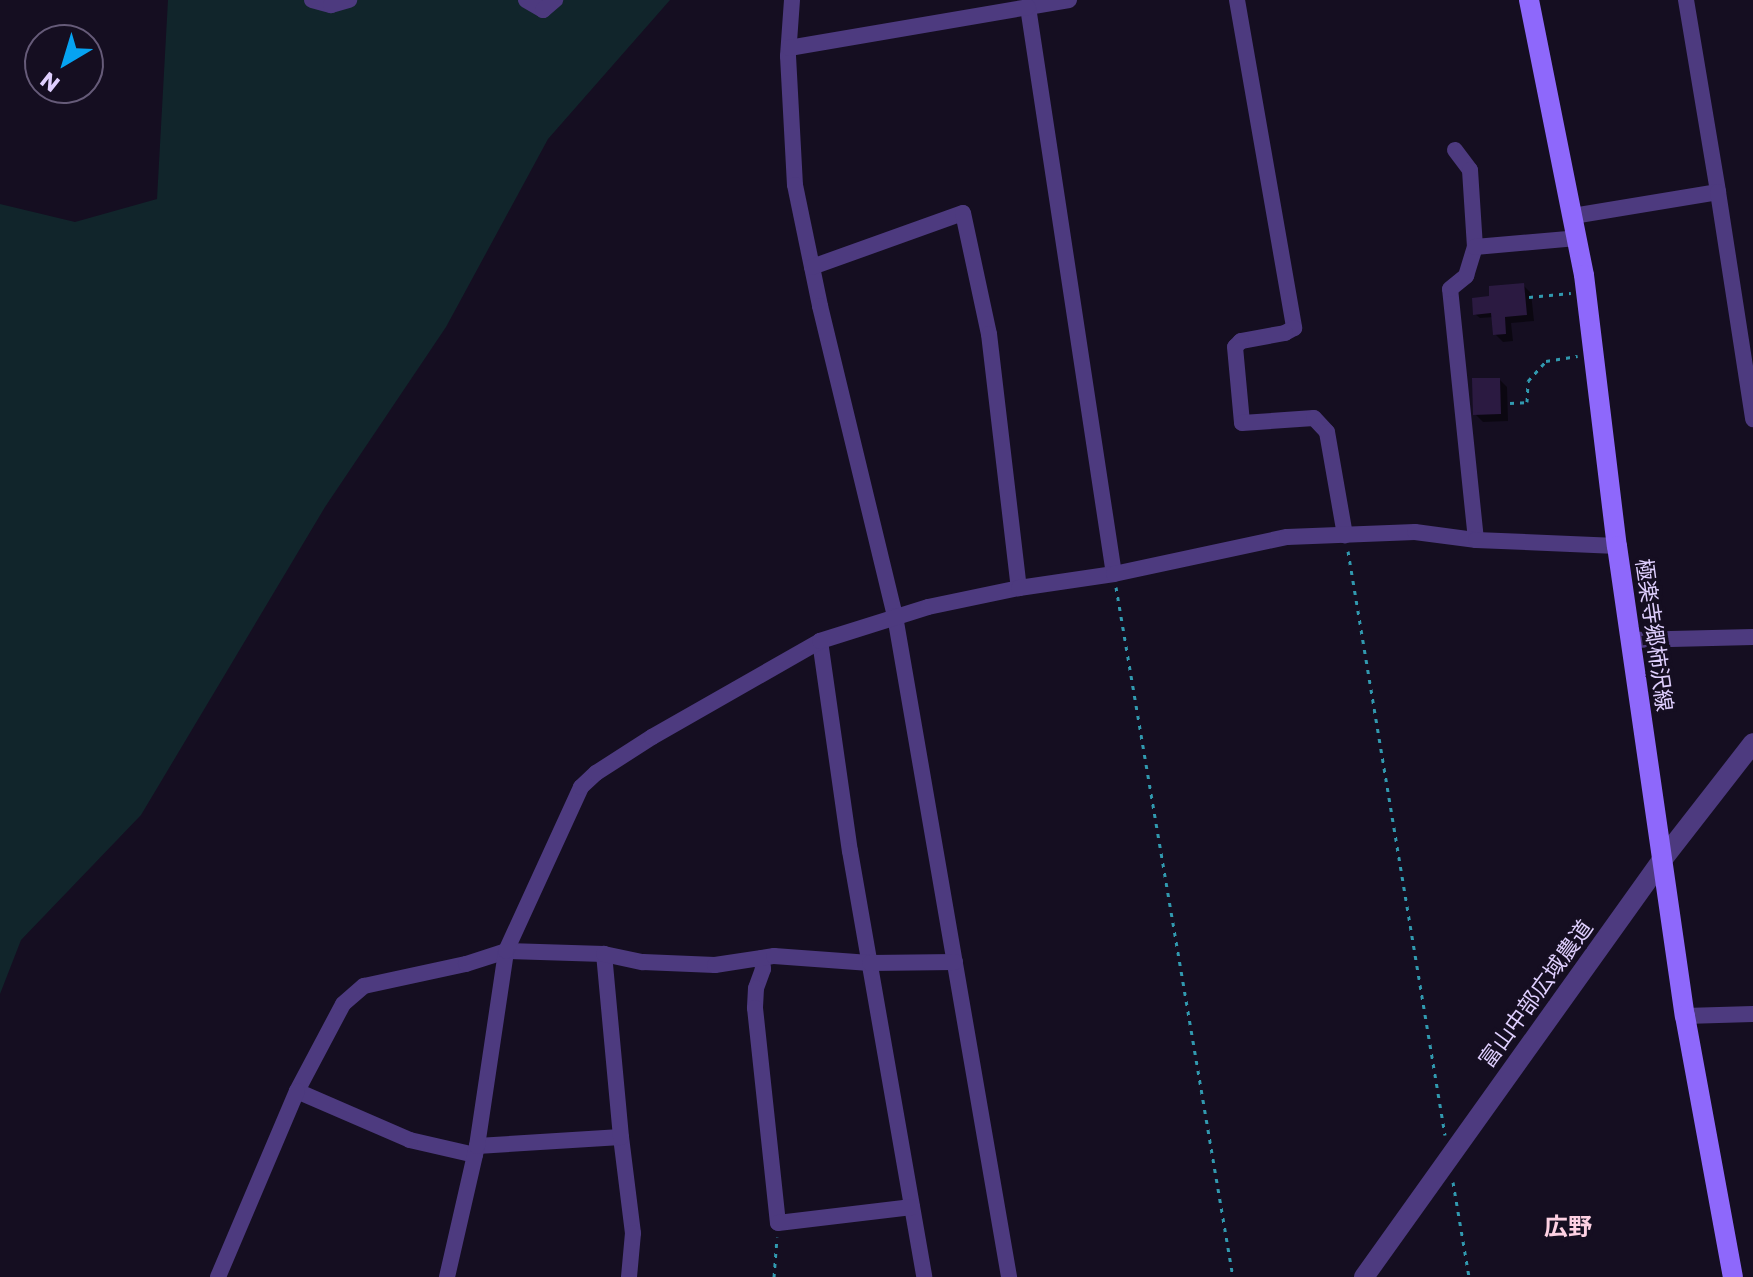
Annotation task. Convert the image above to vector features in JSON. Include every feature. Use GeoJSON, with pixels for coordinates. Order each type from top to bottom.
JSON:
{"type":"FeatureCollection","features":[{"type":"Feature","properties":{"kind":"main road","name":"極楽寺郷柿沢線"},"geometry":{"type":"LineString","coordinates":[[1529,0],[1586,291],[1617,546],[1685,1016],[1733,1277]]}},
{"type":"Feature","properties":{"kind":"street"},"geometry":{"type":"LineString","coordinates":[[312,0],[331,5],[349,0]]}},
{"type":"Feature","properties":{"kind":"street"},"geometry":{"type":"LineString","coordinates":[[526,0],[543,10],[555,0]]}},
{"type":"Feature","properties":{"kind":"street"},"geometry":{"type":"LineString","coordinates":[[792,0],[789,48],[795,185],[895,616],[1009,1277]]}},
{"type":"Feature","properties":{"kind":"street"},"geometry":{"type":"LineString","coordinates":[[789,48],[1069,0]]}},
{"type":"Feature","properties":{"kind":"street"},"geometry":{"type":"LineString","coordinates":[[1237,0],[1294,328],[1285,333],[1241,341],[1235,347],[1242,423],[1314,418],[1327,432],[1345,535]]}},
{"type":"Feature","properties":{"kind":"street"},"geometry":{"type":"LineString","coordinates":[[1686,0],[1753,419]]}},
{"type":"Feature","properties":{"kind":"street"},"geometry":{"type":"LineString","coordinates":[[1028,7],[1114,574]]}},
{"type":"Feature","properties":{"kind":"street"},"geometry":{"type":"LineString","coordinates":[[1455,150],[1470,170],[1475,247],[1466,276],[1450,289],[1459,402],[1476,540]]}},
{"type":"Feature","properties":{"kind":"street"},"geometry":{"type":"LineString","coordinates":[[1573,216],[1718,192]]}},
{"type":"Feature","properties":{"kind":"street"},"geometry":{"type":"LineString","coordinates":[[812,267],[963,213],[989,334],[1019,588]]}},
{"type":"Feature","properties":{"kind":"street"},"geometry":{"type":"LineString","coordinates":[[1475,247],[1577,238]]}},
{"type":"Feature","properties":{"kind":"street"},"geometry":{"type":"LineString","coordinates":[[447,1277],[476,1150],[506,951],[581,787],[596,773],[652,737],[820,641],[895,616],[1019,588],[1114,574],[1287,537],[1415,532],[1476,540],[1617,546]]}},
{"type":"Feature","properties":{"kind":"street"},"geometry":{"type":"LineString","coordinates":[[1630,640],[1753,637]]}},
{"type":"Feature","properties":{"kind":"street"},"geometry":{"type":"LineString","coordinates":[[820,641],[870,963],[924,1277]]}},
{"type":"Feature","properties":{"kind":"street","name":"富山中部広域農道"},"geometry":{"type":"LineString","coordinates":[[1364,1277],[1450,1161],[1501,1083],[1662,860],[1753,743]]}},
{"type":"Feature","properties":{"kind":"street"},"geometry":{"type":"LineString","coordinates":[[218,1277],[297,1091],[338,1011],[364,986],[466,964],[506,951],[604,954],[643,962],[715,965],[762,958],[870,963],[955,962]]}},
{"type":"Feature","properties":{"kind":"street"},"geometry":{"type":"LineString","coordinates":[[604,954],[633,1233],[629,1277]]}},
{"type":"Feature","properties":{"kind":"street"},"geometry":{"type":"LineString","coordinates":[[762,958],[763,969],[756,988],[755,1008],[778,1223],[912,1207]]}},
{"type":"Feature","properties":{"kind":"street"},"geometry":{"type":"LineString","coordinates":[[1685,1016],[1753,1014]]}},
{"type":"Feature","properties":{"kind":"street"},"geometry":{"type":"LineString","coordinates":[[297,1091],[410,1140],[476,1150],[621,1137]]}},
{"type":"Feature","properties":{"kind":"path"},"geometry":{"type":"LineString","coordinates":[[1529,297],[1586,291]]}},
{"type":"Feature","properties":{"kind":"path"},"geometry":{"type":"LineString","coordinates":[[1510,403],[1527,402],[1528,381],[1546,361],[1562,356],[1594,356]]}},
{"type":"Feature","properties":{"kind":"path"},"geometry":{"type":"LineString","coordinates":[[1345,535],[1469,1277]]}},
{"type":"Feature","properties":{"kind":"path"},"geometry":{"type":"LineString","coordinates":[[1114,574],[1233,1277]]}},
{"type":"Feature","properties":{"kind":"path"},"geometry":{"type":"LineString","coordinates":[[774,1277],[778,1223]]}},
{"type":"Feature","properties":{"kind":"shaded area"},"geometry":{"type":"Polygon","coordinates":[[[168,0],[670,0],[548,139],[446,327],[325,507],[141,815],[21,940],[0,994],[0,204],[75,222],[157,199],[168,0]]]}},
{"type":"Feature","properties":{"kind":"building"},"geometry":{"type":"Polygon","coordinates":[[[1524,283],[1527,315],[1505,317],[1506,334],[1493,335],[1491,313],[1473,315],[1472,298],[1489,296],[1489,286],[1524,283]]]}},
{"type":"Feature","properties":{"kind":"building"},"geometry":{"type":"Polygon","coordinates":[[[1472,378],[1500,378],[1501,414],[1473,415],[1472,378]]]}},
{"type":"Feature","properties":{"kind":"district","name":"広野"},"geometry":{"type":"Point","coordinates":[1568,1227]}}]}
